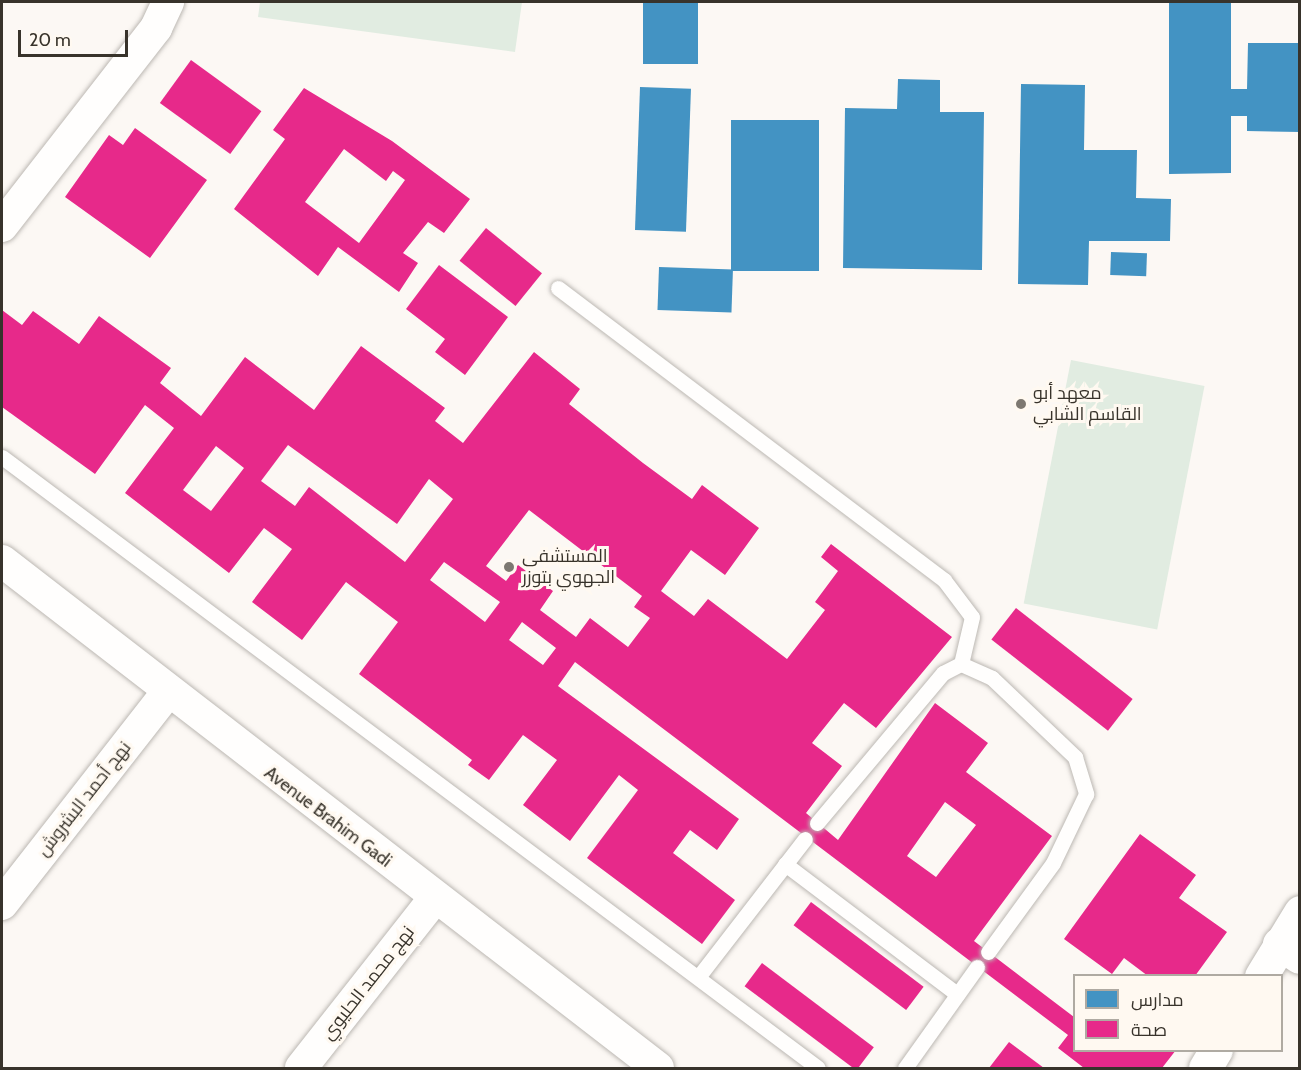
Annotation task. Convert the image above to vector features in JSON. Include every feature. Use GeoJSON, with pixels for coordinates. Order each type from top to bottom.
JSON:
{"type":"FeatureCollection","features":[{"type":"Feature","properties":{"kind":"street"},"geometry":{"type":"LineString","coordinates":[[2,226],[156,28],[168,2]]}},
{"type":"Feature","properties":{"kind":"street","name":"Avenue Brahim Gadi"},"geometry":{"type":"LineString","coordinates":[[2,561],[167,693],[658,1068]]}},
{"type":"Feature","properties":{"kind":"street","name":"نهج أحمد البشروش"},"geometry":{"type":"LineString","coordinates":[[2,904],[167,693]]}},
{"type":"Feature","properties":{"kind":"street","name":"نهج محمد الحليوي"},"geometry":{"type":"LineString","coordinates":[[301,1068],[435,898]]}},
{"type":"Feature","properties":{"kind":"street"},"geometry":{"type":"LineString","coordinates":[[1262,974],[1289,951],[1299,912]]}},
{"type":"Feature","properties":{"kind":"street"},"geometry":{"type":"LineString","coordinates":[[1205,1068],[1215,1052]]}},
{"type":"Feature","properties":{"kind":"lane"},"geometry":{"type":"LineString","coordinates":[[558,288],[944,580],[972,617],[961,664]]}},
{"type":"Feature","properties":{"kind":"lane"},"geometry":{"type":"LineString","coordinates":[[2,457],[699,976],[818,1068]]}},
{"type":"Feature","properties":{"kind":"lane"},"geometry":{"type":"LineString","coordinates":[[817,823],[942,673],[961,664],[992,678],[1074,757],[1086,794],[1053,863],[988,952]]}},
{"type":"Feature","properties":{"kind":"lane"},"geometry":{"type":"LineString","coordinates":[[699,976],[805,839]]}},
{"type":"Feature","properties":{"kind":"lane"},"geometry":{"type":"LineString","coordinates":[[785,864],[957,994]]}},
{"type":"Feature","properties":{"kind":"lane"},"geometry":{"type":"LineString","coordinates":[[905,1068],[977,967]]}},
{"type":"Feature","properties":{"kind":"shaded area"},"geometry":{"type":"Polygon","coordinates":[[[260,2],[522,2],[515,52],[258,17],[260,2]]]}},
{"type":"Feature","properties":{"kind":"shaded area"},"geometry":{"type":"Polygon","coordinates":[[[1071,360],[1205,386],[1157,629],[1024,603],[1071,360]]]}},
{"type":"Feature","properties":{"kind":"building: مدارس"},"geometry":{"type":"Polygon","coordinates":[[[643,2],[698,2],[698,64],[643,64],[643,2]]]}},
{"type":"Feature","properties":{"kind":"building: مدارس"},"geometry":{"type":"Polygon","coordinates":[[[1169,2],[1231,2],[1231,89],[1247,89],[1248,43],[1300,43],[1300,132],[1247,131],[1247,116],[1231,116],[1231,173],[1169,174],[1169,2]]]}},
{"type":"Feature","properties":{"kind":"building: مدارس"},"geometry":{"type":"Polygon","coordinates":[[[898,79],[940,80],[940,112],[984,112],[982,270],[843,268],[845,108],[897,109],[898,79]]]}},
{"type":"Feature","properties":{"kind":"building: مدارس"},"geometry":{"type":"Polygon","coordinates":[[[1021,84],[1085,85],[1084,150],[1137,150],[1136,198],[1171,199],[1170,241],[1089,241],[1088,285],[1018,284],[1021,84]]]}},
{"type":"Feature","properties":{"kind":"building: مدارس"},"geometry":{"type":"Polygon","coordinates":[[[640,87],[691,89],[686,232],[635,230],[640,87]]]}},
{"type":"Feature","properties":{"kind":"building: مدارس"},"geometry":{"type":"Polygon","coordinates":[[[731,120],[819,120],[819,271],[731,271],[731,120]]]}},
{"type":"Feature","properties":{"kind":"building: مدارس"},"geometry":{"type":"Polygon","coordinates":[[[1111,252],[1147,253],[1146,276],[1110,275],[1111,252]]]}},
{"type":"Feature","properties":{"kind":"building: مدارس"},"geometry":{"type":"Polygon","coordinates":[[[659,267],[733,270],[731,313],[657,310],[659,267]]]}},
{"type":"Feature","properties":{"kind":"building: صحة"},"geometry":{"type":"Polygon","coordinates":[[[191,60],[261,111],[230,154],[160,103],[191,60]]]}},
{"type":"Feature","properties":{"kind":"building: صحة"},"geometry":{"type":"Polygon","coordinates":[[[304,88],[392,141],[470,199],[444,233],[428,222],[403,253],[418,263],[399,292],[338,247],[318,276],[234,209],[285,139],[273,130],[304,88]],[[344,149],[305,202],[359,243],[405,180],[393,171],[386,181],[344,149]]]}},
{"type":"Feature","properties":{"kind":"building: صحة"},"geometry":{"type":"Polygon","coordinates":[[[135,128],[207,180],[150,258],[65,197],[109,135],[123,145],[135,128]]]}},
{"type":"Feature","properties":{"kind":"building: صحة"},"geometry":{"type":"Polygon","coordinates":[[[486,228],[542,273],[516,306],[460,261],[486,228]]]}},
{"type":"Feature","properties":{"kind":"building: صحة"},"geometry":{"type":"Polygon","coordinates":[[[439,265],[508,317],[465,375],[435,352],[445,339],[406,309],[439,265]]]}},
{"type":"Feature","properties":{"kind":"building: صحة"},"geometry":{"type":"Polygon","coordinates":[[[2,310],[22,325],[33,311],[79,344],[99,316],[171,368],[160,383],[201,416],[245,357],[314,410],[361,346],[445,408],[435,421],[463,443],[534,352],[580,389],[569,404],[643,463],[692,499],[702,485],[759,528],[725,575],[691,550],[661,591],[694,616],[708,599],[787,659],[825,610],[815,602],[838,571],[821,557],[831,544],[952,637],[876,728],[844,703],[812,743],[842,766],[806,813],[838,840],[935,703],[988,743],[966,772],[1052,836],[974,941],[1073,1016],[1073,1052],[1174,1052],[1162,1068],[1084,1068],[1058,1048],[1068,1035],[575,662],[558,686],[739,819],[717,850],[690,830],[673,853],[735,900],[702,944],[587,858],[638,790],[619,775],[570,841],[523,805],[557,760],[523,735],[489,780],[468,765],[472,760],[359,674],[398,622],[346,582],[302,640],[252,602],[292,549],[264,528],[229,573],[125,493],[174,428],[145,405],[95,474],[2,407],[2,310]],[[288,445],[261,481],[295,506],[309,487],[405,562],[453,499],[429,479],[397,524],[288,445]],[[216,446],[183,490],[211,511],[244,468],[216,446]],[[529,510],[486,566],[506,581],[518,565],[553,591],[540,610],[576,637],[590,618],[628,647],[650,618],[634,607],[642,596],[529,510]],[[444,562],[430,580],[485,622],[500,602],[444,562]],[[522,622],[509,640],[543,665],[556,648],[522,622]],[[945,802],[907,856],[936,877],[976,825],[945,802]]]}},
{"type":"Feature","properties":{"kind":"building: صحة"},"geometry":{"type":"Polygon","coordinates":[[[1016,608],[1133,699],[1108,731],[991,640],[1016,608]]]}},
{"type":"Feature","properties":{"kind":"building: صحة"},"geometry":{"type":"Polygon","coordinates":[[[1140,834],[1196,875],[1179,898],[1227,932],[1196,974],[1145,974],[1124,958],[1112,974],[1064,939],[1140,834]]]}},
{"type":"Feature","properties":{"kind":"building: صحة"},"geometry":{"type":"Polygon","coordinates":[[[811,902],[924,987],[906,1010],[794,925],[811,902]]]}},
{"type":"Feature","properties":{"kind":"building: صحة"},"geometry":{"type":"Polygon","coordinates":[[[762,963],[874,1047],[858,1068],[853,1068],[745,986],[762,963]]]}},
{"type":"Feature","properties":{"kind":"building: صحة"},"geometry":{"type":"Polygon","coordinates":[[[1009,1042],[1044,1068],[989,1068],[1009,1042]]]}},
{"type":"Feature","properties":{"kind":"place","name":"معهد أبو القاسم الشابي"},"geometry":{"type":"Point","coordinates":[1021,404]}},
{"type":"Feature","properties":{"kind":"place","name":"المستشفى الجهوي بتوزر"},"geometry":{"type":"Point","coordinates":[509,567]}}]}
